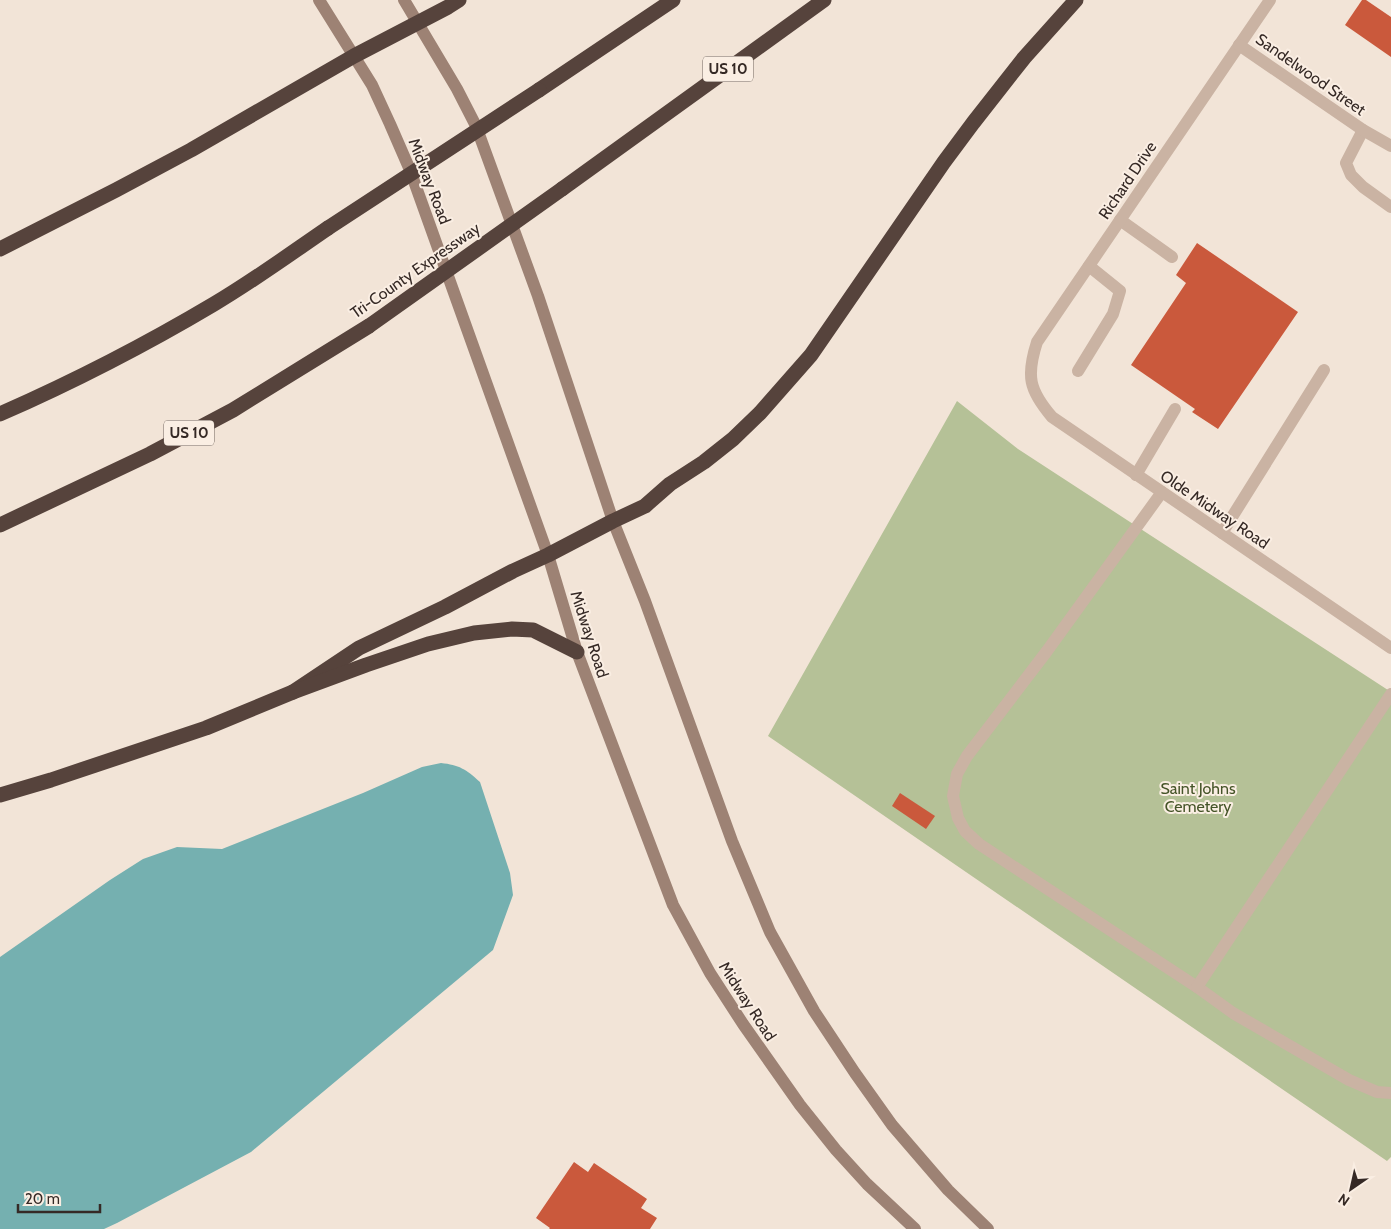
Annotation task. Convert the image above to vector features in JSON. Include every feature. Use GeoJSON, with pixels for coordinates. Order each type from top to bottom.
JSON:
{"type":"FeatureCollection","features":[{"type":"Feature","properties":{"kind":"highway"},"geometry":{"type":"LineString","coordinates":[[0,249],[191,150],[354,56],[458,0]]}},
{"type":"Feature","properties":{"kind":"highway"},"geometry":{"type":"LineString","coordinates":[[0,414],[39,397],[215,304],[673,0]]}},
{"type":"Feature","properties":{"kind":"highway","name":"Tri-County Expressway"},"geometry":{"type":"LineString","coordinates":[[0,525],[150,454],[216,419],[369,326],[824,0]]}},
{"type":"Feature","properties":{"kind":"highway"},"geometry":{"type":"LineString","coordinates":[[293,692],[359,648],[445,607],[645,506],[670,484],[704,462],[760,413],[811,355],[938,170],[973,123],[1024,58],[1076,0]]}},
{"type":"Feature","properties":{"kind":"highway"},"geometry":{"type":"LineString","coordinates":[[0,795],[51,780],[206,728],[293,692],[428,644],[474,633],[512,629],[534,630],[577,652]]}},
{"type":"Feature","properties":{"kind":"main road","name":"Midway Road"},"geometry":{"type":"LineString","coordinates":[[319,0],[372,85],[410,170],[548,555],[577,652],[673,905],[710,972],[770,1063],[812,1120],[867,1184],[915,1229]]}},
{"type":"Feature","properties":{"kind":"main road"},"geometry":{"type":"LineString","coordinates":[[404,0],[457,88],[476,126],[538,296],[613,521],[648,610],[732,841],[770,932],[814,1011],[892,1125],[948,1190],[988,1229]]}},
{"type":"Feature","properties":{"kind":"street","name":"Richard Drive"},"geometry":{"type":"LineString","coordinates":[[1032,385],[1030,374],[1031,360],[1037,342],[1270,0]]}},
{"type":"Feature","properties":{"kind":"street","name":"Sandelwood Street"},"geometry":{"type":"LineString","coordinates":[[1239,44],[1363,130],[1391,146]]}},
{"type":"Feature","properties":{"kind":"street"},"geometry":{"type":"LineString","coordinates":[[1363,130],[1346,163],[1351,175],[1362,187],[1391,207]]}},
{"type":"Feature","properties":{"kind":"street"},"geometry":{"type":"LineString","coordinates":[[1120,220],[1172,257]]}},
{"type":"Feature","properties":{"kind":"street"},"geometry":{"type":"LineString","coordinates":[[1078,371],[1113,314],[1120,291],[1089,266]]}},
{"type":"Feature","properties":{"kind":"street"},"geometry":{"type":"LineString","coordinates":[[1222,533],[1324,370]]}},
{"type":"Feature","properties":{"kind":"street","name":"Olde Midway Road"},"geometry":{"type":"LineString","coordinates":[[1032,385],[1039,403],[1052,417],[1391,648]]}},
{"type":"Feature","properties":{"kind":"street"},"geometry":{"type":"LineString","coordinates":[[1136,475],[1175,409]]}},
{"type":"Feature","properties":{"kind":"street"},"geometry":{"type":"LineString","coordinates":[[1162,492],[1047,651],[967,756],[957,774],[953,796],[958,818],[965,831],[979,844],[1234,1013],[1349,1080],[1377,1092],[1391,1093]]}},
{"type":"Feature","properties":{"kind":"street"},"geometry":{"type":"LineString","coordinates":[[1197,987],[1391,694]]}},
{"type":"Feature","properties":{"kind":"green space","name":"Saint Johns Cemetery"},"geometry":{"type":"Polygon","coordinates":[[[957,401],[1018,449],[1391,692],[1391,1157],[1387,1161],[768,736],[957,401]]]}},
{"type":"Feature","properties":{"kind":"water"},"geometry":{"type":"Polygon","coordinates":[[[441,763],[462,768],[480,782],[510,873],[513,895],[493,950],[251,1152],[104,1229],[0,1229],[0,957],[143,859],[177,847],[222,849],[363,793],[422,767],[441,763]]]}},
{"type":"Feature","properties":{"kind":"building"},"geometry":{"type":"Polygon","coordinates":[[[1362,0],[1366,0],[1391,17],[1391,57],[1345,25],[1362,0]]]}},
{"type":"Feature","properties":{"kind":"building"},"geometry":{"type":"Polygon","coordinates":[[[1197,243],[1298,312],[1218,429],[1192,412],[1195,409],[1131,365],[1186,283],[1176,275],[1197,243]]]}},
{"type":"Feature","properties":{"kind":"building"},"geometry":{"type":"Polygon","coordinates":[[[900,793],[935,816],[926,829],[892,806],[900,793]]]}},
{"type":"Feature","properties":{"kind":"building"},"geometry":{"type":"Polygon","coordinates":[[[574,1162],[588,1172],[594,1163],[647,1199],[641,1208],[657,1218],[650,1229],[549,1229],[536,1218],[574,1162]]]}}]}
